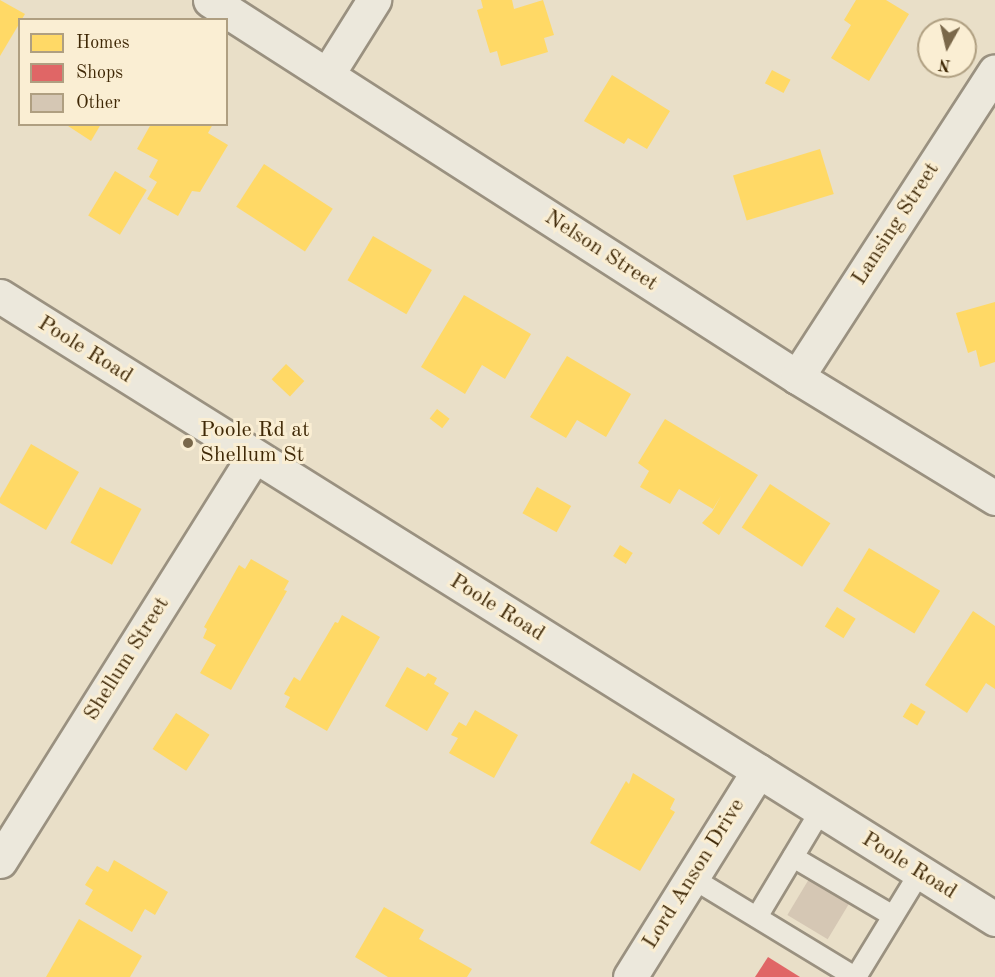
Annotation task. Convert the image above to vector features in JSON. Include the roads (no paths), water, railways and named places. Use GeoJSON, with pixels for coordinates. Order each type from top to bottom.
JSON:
{"type":"FeatureCollection","features":[{"type":"Feature","properties":{"kind":"street","name":"Nelson Street"},"geometry":{"type":"LineString","coordinates":[[210,0],[797,377],[995,498]]}},
{"type":"Feature","properties":{"kind":"street"},"geometry":{"type":"LineString","coordinates":[[327,75],[374,0]]}},
{"type":"Feature","properties":{"kind":"street","name":"Lansing Street"},"geometry":{"type":"LineString","coordinates":[[797,377],[995,71]]}},
{"type":"Feature","properties":{"kind":"street","name":"Poole Road"},"geometry":{"type":"LineString","coordinates":[[0,296],[253,457],[995,919]]}},
{"type":"Feature","properties":{"kind":"street","name":"Shellum Street"},"geometry":{"type":"LineString","coordinates":[[0,861],[253,457]]}},
{"type":"Feature","properties":{"kind":"street","name":"Lord Anson Drive"},"geometry":{"type":"LineString","coordinates":[[630,977],[758,771]]}},
{"type":"Feature","properties":{"kind":"lane"},"geometry":{"type":"LineString","coordinates":[[757,917],[821,810]]}},
{"type":"Feature","properties":{"kind":"lane"},"geometry":{"type":"LineString","coordinates":[[793,857],[893,916]]}},
{"type":"Feature","properties":{"kind":"lane"},"geometry":{"type":"LineString","coordinates":[[692,878],[856,977],[920,872]]}},
{"type":"Feature","properties":{"kind":"place","name":"Poole Rd at Shellum St"},"geometry":{"type":"Point","coordinates":[188,443]}}]}
